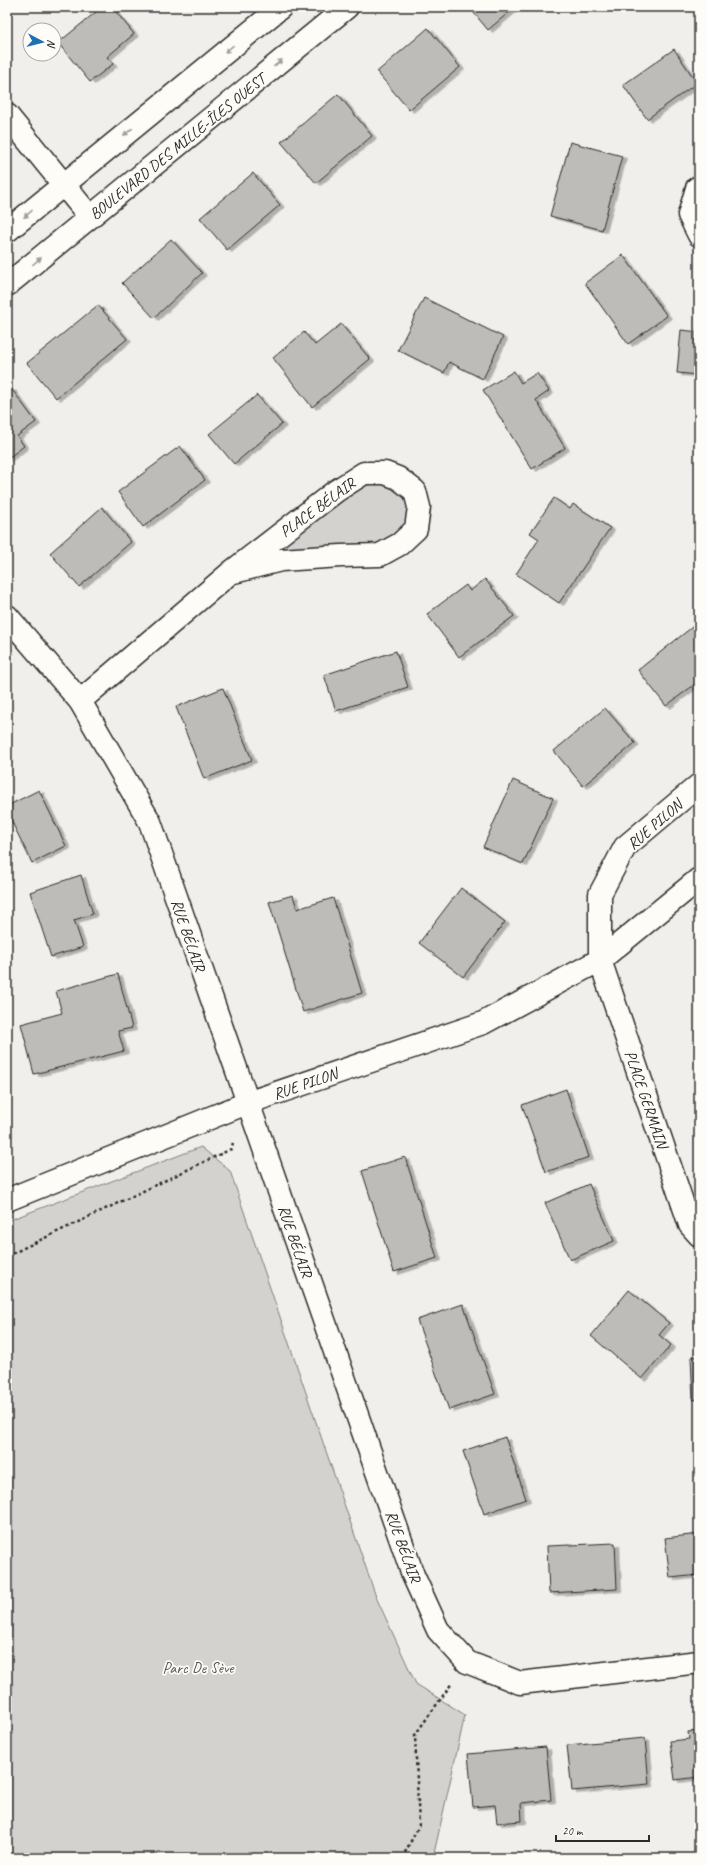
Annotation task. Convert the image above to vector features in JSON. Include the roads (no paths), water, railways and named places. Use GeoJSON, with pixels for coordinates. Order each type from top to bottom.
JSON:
{"type":"FeatureCollection","features":[{"type":"Feature","properties":{"kind":"street"},"geometry":{"type":"LineString","coordinates":[[7,231],[281,7]]}},
{"type":"Feature","properties":{"kind":"street","name":"BOULEVARD DES MILLE-ÎLES OUEST"},"geometry":{"type":"LineString","coordinates":[[7,285],[347,7]]}},
{"type":"Feature","properties":{"kind":"street"},"geometry":{"type":"LineString","coordinates":[[7,115],[90,217]]}},
{"type":"Feature","properties":{"kind":"street"},"geometry":{"type":"LineString","coordinates":[[699,186],[688,214],[699,235]]}},
{"type":"Feature","properties":{"kind":"street","name":"PLACE BÉLAIR"},"geometry":{"type":"LineString","coordinates":[[80,701],[230,573],[336,491],[364,473],[385,473],[398,478],[415,491],[419,507],[416,529],[400,544],[380,555],[282,560],[230,573]]}},
{"type":"Feature","properties":{"kind":"street","name":"RUE BÉLAIR"},"geometry":{"type":"LineString","coordinates":[[7,616],[80,701],[150,822],[413,1575],[438,1630],[467,1662],[520,1683],[699,1662]]}},
{"type":"Feature","properties":{"kind":"street","name":"RUE PILON"},"geometry":{"type":"LineString","coordinates":[[600,960],[600,894],[625,846],[699,786]]}},
{"type":"Feature","properties":{"kind":"street","name":"RUE PILON"},"geometry":{"type":"LineString","coordinates":[[7,1200],[248,1103],[483,1023],[600,960],[699,879]]}},
{"type":"Feature","properties":{"kind":"street","name":"PLACE GERMAIN"},"geometry":{"type":"LineString","coordinates":[[600,960],[690,1225],[699,1235]]}},
{"type":"Feature","properties":{"kind":"park label","name":"Parc De Sève"},"geometry":{"type":"Point","coordinates":[198,1667]}}]}
